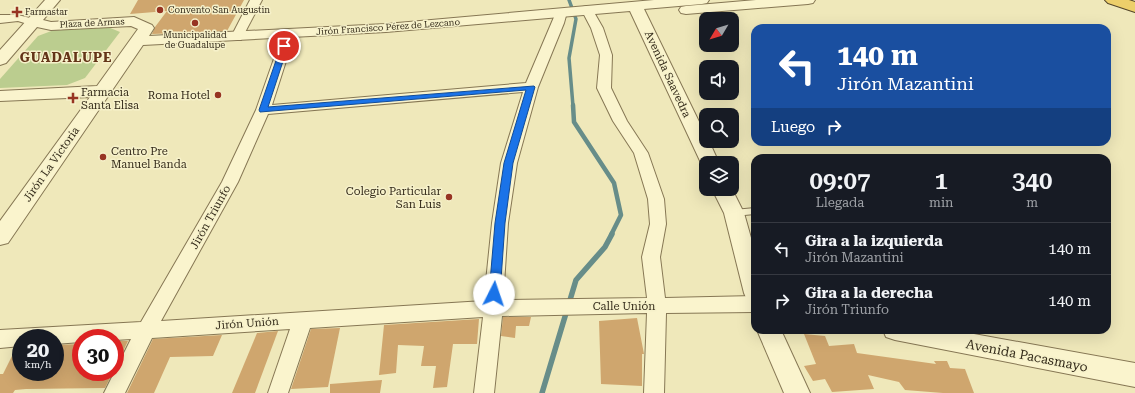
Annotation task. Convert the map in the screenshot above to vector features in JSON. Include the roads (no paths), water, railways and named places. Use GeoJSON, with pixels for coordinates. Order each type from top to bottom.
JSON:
{"type":"FeatureCollection","features":[{"type":"Feature","properties":{"kind":"highway"},"geometry":{"type":"LineString","coordinates":[[1113,0],[1135,7]]}},
{"type":"Feature","properties":{"kind":"street"},"geometry":{"type":"LineString","coordinates":[[0,60],[53,0]]}},
{"type":"Feature","properties":{"kind":"street"},"geometry":{"type":"LineString","coordinates":[[237,37],[256,0]]}},
{"type":"Feature","properties":{"kind":"street"},"geometry":{"type":"LineString","coordinates":[[638,10],[702,0]]}},
{"type":"Feature","properties":{"kind":"street"},"geometry":{"type":"LineString","coordinates":[[638,10],[808,0]]}},
{"type":"Feature","properties":{"kind":"street"},"geometry":{"type":"LineString","coordinates":[[484,393],[500,223],[509,163],[531,87],[558,24],[580,9],[597,28],[606,55],[604,88],[620,121],[641,153],[656,199],[658,224],[651,257],[657,305],[654,393]]}},
{"type":"Feature","properties":{"kind":"street","name":"Jirón Francisco Pérez de Lezcano"},"geometry":{"type":"LineString","coordinates":[[138,40],[237,37],[386,28],[580,9],[638,10]]}},
{"type":"Feature","properties":{"kind":"street","name":"Avenida Saavedra"},"geometry":{"type":"LineString","coordinates":[[638,10],[707,156]]}},
{"type":"Feature","properties":{"kind":"street"},"geometry":{"type":"LineString","coordinates":[[0,19],[18,18],[34,22]]}},
{"type":"Feature","properties":{"kind":"street","name":"Plaza de Armas"},"geometry":{"type":"LineString","coordinates":[[34,22],[51,26],[134,21],[147,28],[103,91]]}},
{"type":"Feature","properties":{"kind":"street","name":"Jirón Triunfo"},"geometry":{"type":"LineString","coordinates":[[114,393],[146,330],[230,182],[263,110],[289,34]]}},
{"type":"Feature","properties":{"kind":"street"},"geometry":{"type":"LineString","coordinates":[[263,110],[531,87]]}},
{"type":"Feature","properties":{"kind":"street"},"geometry":{"type":"LineString","coordinates":[[0,96],[103,91]]}},
{"type":"Feature","properties":{"kind":"street","name":"Jirón La Victoria"},"geometry":{"type":"LineString","coordinates":[[0,237],[103,91]]}},
{"type":"Feature","properties":{"kind":"street"},"geometry":{"type":"LineString","coordinates":[[726,196],[734,213],[751,278]]}},
{"type":"Feature","properties":{"kind":"street","name":"Calle Unión"},"geometry":{"type":"LineString","coordinates":[[493,308],[751,304]]}},
{"type":"Feature","properties":{"kind":"street","name":"Jirón Unión"},"geometry":{"type":"LineString","coordinates":[[0,339],[493,308]]}},
{"type":"Feature","properties":{"kind":"street"},"geometry":{"type":"LineString","coordinates":[[278,393],[303,320]]}},
{"type":"Feature","properties":{"kind":"street"},"geometry":{"type":"LineString","coordinates":[[771,334],[797,393]]}},
{"type":"Feature","properties":{"kind":"street","name":"Avenida Pacasmayo"},"geometry":{"type":"LineString","coordinates":[[916,334],[1135,375]]}},
{"type":"Feature","properties":{"kind":"lane"},"geometry":{"type":"LineString","coordinates":[[734,213],[751,211]]}},
{"type":"Feature","properties":{"kind":"waterway"},"geometry":{"type":"LineString","coordinates":[[569,0],[576,19],[569,58],[573,106]]}},
{"type":"Feature","properties":{"kind":"waterway"},"geometry":{"type":"LineString","coordinates":[[573,105],[574,122],[614,183],[621,215],[611,235]]}},
{"type":"Feature","properties":{"kind":"waterway"},"geometry":{"type":"LineString","coordinates":[[542,393],[576,280],[605,247],[612,234]]}},
{"type":"Feature","properties":{"kind":"place","name":"Convento San Augustin"},"geometry":{"type":"Point","coordinates":[160,10]}},
{"type":"Feature","properties":{"kind":"place","name":"Farmastar"},"geometry":{"type":"Point","coordinates":[17,12]}},
{"type":"Feature","properties":{"kind":"place","name":"Municipalidad de Guadalupe"},"geometry":{"type":"Point","coordinates":[195,23]}},
{"type":"Feature","properties":{"kind":"place","name":"Roma Hotel"},"geometry":{"type":"Point","coordinates":[218,95]}},
{"type":"Feature","properties":{"kind":"place","name":"Farmacia Santa Elisa"},"geometry":{"type":"Point","coordinates":[73,98]}},
{"type":"Feature","properties":{"kind":"place","name":"Centro Pre Manuel Banda"},"geometry":{"type":"Point","coordinates":[103,157]}},
{"type":"Feature","properties":{"kind":"place","name":"Colegio Particular San Luis"},"geometry":{"type":"Point","coordinates":[449,197]}},
{"type":"Feature","properties":{"kind":"district","name":"GUADALUPE"},"geometry":{"type":"Point","coordinates":[66,57]}}]}
